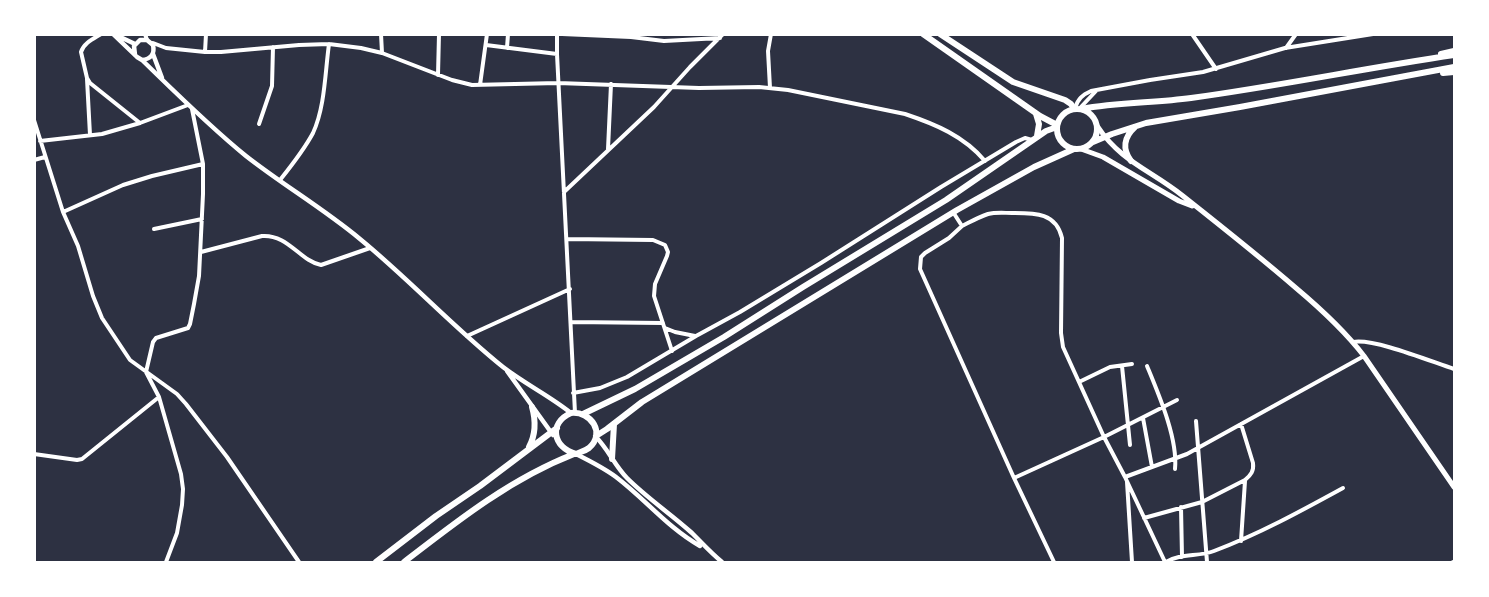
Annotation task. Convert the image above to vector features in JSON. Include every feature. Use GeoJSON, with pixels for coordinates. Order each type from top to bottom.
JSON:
{"type":"FeatureCollection","features":[{"type":"Feature","properties":{"kind":"highway"},"geometry":{"type":"LineString","coordinates":[[923,34],[1057,126]]}},
{"type":"Feature","properties":{"kind":"highway"},"geometry":{"type":"LineString","coordinates":[[940,34],[1013,82],[1065,100],[1077,109],[1088,111],[1093,115],[1098,127],[1093,142]]}},
{"type":"Feature","properties":{"kind":"highway"},"geometry":{"type":"LineString","coordinates":[[1413,62],[1455,51]]}},
{"type":"Feature","properties":{"kind":"highway"},"geometry":{"type":"LineString","coordinates":[[1077,149],[1063,144],[1057,133],[1061,116],[1069,110],[1190,98],[1455,56]]}},
{"type":"Feature","properties":{"kind":"highway"},"geometry":{"type":"LineString","coordinates":[[404,562],[513,483],[553,462],[589,448],[596,436],[642,402],[953,212],[1034,167],[1137,126],[1455,67]]}},
{"type":"Feature","properties":{"kind":"highway"},"geometry":{"type":"LineString","coordinates":[[1415,74],[1455,72]]}},
{"type":"Feature","properties":{"kind":"highway"},"geometry":{"type":"LineString","coordinates":[[1034,111],[1039,124],[1034,139]]}},
{"type":"Feature","properties":{"kind":"highway"},"geometry":{"type":"LineString","coordinates":[[583,414],[635,389],[724,337],[946,200],[1046,131],[1057,126]]}},
{"type":"Feature","properties":{"kind":"highway"},"geometry":{"type":"LineString","coordinates":[[1131,161],[1126,152],[1125,142],[1129,132],[1137,126]]}},
{"type":"Feature","properties":{"kind":"highway"},"geometry":{"type":"LineString","coordinates":[[527,451],[534,434],[532,407]]}},
{"type":"Feature","properties":{"kind":"highway"},"geometry":{"type":"LineString","coordinates":[[376,562],[527,451],[553,430],[562,419],[573,413],[583,414],[592,420],[596,436]]}},
{"type":"Feature","properties":{"kind":"highway"},"geometry":{"type":"LineString","coordinates":[[612,459],[614,424]]}},
{"type":"Feature","properties":{"kind":"highway"},"geometry":{"type":"LineString","coordinates":[[553,430],[564,449],[575,454]]}},
{"type":"Feature","properties":{"kind":"main road"},"geometry":{"type":"LineString","coordinates":[[1098,127],[1119,153],[1182,195],[1238,238],[1332,320],[1364,356],[1455,487]]}},
{"type":"Feature","properties":{"kind":"main road"},"geometry":{"type":"LineString","coordinates":[[1077,149],[1103,157],[1179,201],[1196,208]]}},
{"type":"Feature","properties":{"kind":"street"},"geometry":{"type":"LineString","coordinates":[[90,135],[87,78],[81,52],[87,43],[101,34]]}},
{"type":"Feature","properties":{"kind":"street"},"geometry":{"type":"LineString","coordinates":[[114,34],[136,43],[144,40],[166,48],[205,52],[329,44],[361,48],[382,53],[438,75],[480,85],[558,83],[770,88],[905,114],[962,139],[985,161]]}},
{"type":"Feature","properties":{"kind":"street"},"geometry":{"type":"LineString","coordinates":[[114,34],[190,107],[247,156],[329,215],[370,248],[466,336],[506,369],[573,413]]}},
{"type":"Feature","properties":{"kind":"street"},"geometry":{"type":"LineString","coordinates":[[135,55],[137,34]]}},
{"type":"Feature","properties":{"kind":"street"},"geometry":{"type":"LineString","coordinates":[[145,34],[154,49],[153,53],[164,80]]}},
{"type":"Feature","properties":{"kind":"street"},"geometry":{"type":"LineString","coordinates":[[205,52],[206,34]]}},
{"type":"Feature","properties":{"kind":"street"},"geometry":{"type":"LineString","coordinates":[[381,34],[382,53]]}},
{"type":"Feature","properties":{"kind":"street"},"geometry":{"type":"LineString","coordinates":[[438,75],[439,34]]}},
{"type":"Feature","properties":{"kind":"street"},"geometry":{"type":"LineString","coordinates":[[480,85],[487,34]]}},
{"type":"Feature","properties":{"kind":"street"},"geometry":{"type":"LineString","coordinates":[[507,48],[508,34]]}},
{"type":"Feature","properties":{"kind":"street"},"geometry":{"type":"LineString","coordinates":[[557,34],[570,289],[573,413]]}},
{"type":"Feature","properties":{"kind":"street"},"geometry":{"type":"LineString","coordinates":[[562,34],[618,35],[659,40],[721,36]]}},
{"type":"Feature","properties":{"kind":"street"},"geometry":{"type":"LineString","coordinates":[[659,40],[660,34]]}},
{"type":"Feature","properties":{"kind":"street"},"geometry":{"type":"LineString","coordinates":[[770,88],[768,45],[771,34]]}},
{"type":"Feature","properties":{"kind":"street"},"geometry":{"type":"LineString","coordinates":[[1192,34],[1216,69]]}},
{"type":"Feature","properties":{"kind":"street"},"geometry":{"type":"LineString","coordinates":[[1285,48],[1296,34]]}},
{"type":"Feature","properties":{"kind":"street"},"geometry":{"type":"LineString","coordinates":[[1341,34],[1346,39]]}},
{"type":"Feature","properties":{"kind":"street"},"geometry":{"type":"LineString","coordinates":[[1077,109],[1096,91],[1216,69],[1285,48],[1372,34]]}},
{"type":"Feature","properties":{"kind":"street"},"geometry":{"type":"LineString","coordinates":[[564,192],[654,107],[721,36]]}},
{"type":"Feature","properties":{"kind":"street"},"geometry":{"type":"LineString","coordinates":[[280,180],[314,132],[322,99],[329,44]]}},
{"type":"Feature","properties":{"kind":"street"},"geometry":{"type":"LineString","coordinates":[[486,45],[557,54]]}},
{"type":"Feature","properties":{"kind":"street"},"geometry":{"type":"LineString","coordinates":[[259,124],[272,86],[273,47]]}},
{"type":"Feature","properties":{"kind":"street"},"geometry":{"type":"LineString","coordinates":[[142,60],[166,48]]}},
{"type":"Feature","properties":{"kind":"street"},"geometry":{"type":"LineString","coordinates":[[87,78],[140,123]]}},
{"type":"Feature","properties":{"kind":"street"},"geometry":{"type":"LineString","coordinates":[[608,150],[611,84]]}},
{"type":"Feature","properties":{"kind":"street"},"geometry":{"type":"LineString","coordinates":[[40,141],[102,134],[190,107]]}},
{"type":"Feature","properties":{"kind":"street"},"geometry":{"type":"LineString","coordinates":[[166,562],[177,533],[183,489],[181,474],[159,397],[146,372],[156,338],[185,330],[190,324],[199,276],[203,164],[190,107]]}},
{"type":"Feature","properties":{"kind":"street"},"geometry":{"type":"LineString","coordinates":[[34,120],[63,212],[78,246],[102,318],[130,360],[177,394],[186,404],[227,458],[298,562]]}},
{"type":"Feature","properties":{"kind":"street"},"geometry":{"type":"LineString","coordinates":[[573,393],[600,388],[615,382],[672,351],[770,294],[1021,139],[1034,139]]}},
{"type":"Feature","properties":{"kind":"street"},"geometry":{"type":"LineString","coordinates":[[34,160],[45,157]]}},
{"type":"Feature","properties":{"kind":"street"},"geometry":{"type":"LineString","coordinates":[[63,212],[123,185],[203,164]]}},
{"type":"Feature","properties":{"kind":"street"},"geometry":{"type":"LineString","coordinates":[[953,212],[962,226]]}},
{"type":"Feature","properties":{"kind":"street"},"geometry":{"type":"LineString","coordinates":[[1054,562],[919,265],[925,253],[949,238],[962,226],[985,215],[1036,213],[1045,216],[1060,229],[1062,238],[1060,333],[1063,347],[1165,562],[1182,556],[1206,554],[1241,541],[1343,488]]}},
{"type":"Feature","properties":{"kind":"street"},"geometry":{"type":"LineString","coordinates":[[154,229],[202,219]]}},
{"type":"Feature","properties":{"kind":"street"},"geometry":{"type":"LineString","coordinates":[[201,252],[267,235],[285,242],[316,264],[321,265],[370,248]]}},
{"type":"Feature","properties":{"kind":"street"},"geometry":{"type":"LineString","coordinates":[[567,239],[653,240],[665,245],[668,252],[655,284],[654,296],[672,351]]}},
{"type":"Feature","properties":{"kind":"street"},"geometry":{"type":"LineString","coordinates":[[466,336],[570,289]]}},
{"type":"Feature","properties":{"kind":"street"},"geometry":{"type":"LineString","coordinates":[[571,322],[664,325],[675,332],[696,336]]}},
{"type":"Feature","properties":{"kind":"street"},"geometry":{"type":"LineString","coordinates":[[1353,342],[1361,340],[1455,369]]}},
{"type":"Feature","properties":{"kind":"street"},"geometry":{"type":"LineString","coordinates":[[1126,478],[1199,448],[1364,356]]}},
{"type":"Feature","properties":{"kind":"street"},"geometry":{"type":"LineString","coordinates":[[1079,382],[1110,367],[1132,364]]}},
{"type":"Feature","properties":{"kind":"street"},"geometry":{"type":"LineString","coordinates":[[1122,366],[1130,445]]}},
{"type":"Feature","properties":{"kind":"street"},"geometry":{"type":"LineString","coordinates":[[1147,366],[1164,408],[1176,458],[1175,469]]}},
{"type":"Feature","properties":{"kind":"street"},"geometry":{"type":"LineString","coordinates":[[506,369],[532,407],[553,430]]}},
{"type":"Feature","properties":{"kind":"street"},"geometry":{"type":"LineString","coordinates":[[34,454],[82,459],[159,397]]}},
{"type":"Feature","properties":{"kind":"street"},"geometry":{"type":"LineString","coordinates":[[1014,478],[1104,437],[1177,400]]}},
{"type":"Feature","properties":{"kind":"street"},"geometry":{"type":"LineString","coordinates":[[1143,418],[1152,467]]}},
{"type":"Feature","properties":{"kind":"street"},"geometry":{"type":"LineString","coordinates":[[1196,421],[1207,562]]}},
{"type":"Feature","properties":{"kind":"street"},"geometry":{"type":"LineString","coordinates":[[1144,518],[1202,502],[1250,476],[1254,468],[1241,424]]}},
{"type":"Feature","properties":{"kind":"street"},"geometry":{"type":"LineString","coordinates":[[596,436],[627,478],[722,562]]}},
{"type":"Feature","properties":{"kind":"street"},"geometry":{"type":"LineString","coordinates":[[575,454],[615,476],[688,539],[705,548]]}},
{"type":"Feature","properties":{"kind":"street"},"geometry":{"type":"LineString","coordinates":[[1126,478],[1132,562]]}},
{"type":"Feature","properties":{"kind":"street"},"geometry":{"type":"LineString","coordinates":[[1241,541],[1245,480]]}},
{"type":"Feature","properties":{"kind":"street"},"geometry":{"type":"LineString","coordinates":[[1181,507],[1182,556]]}}]}
